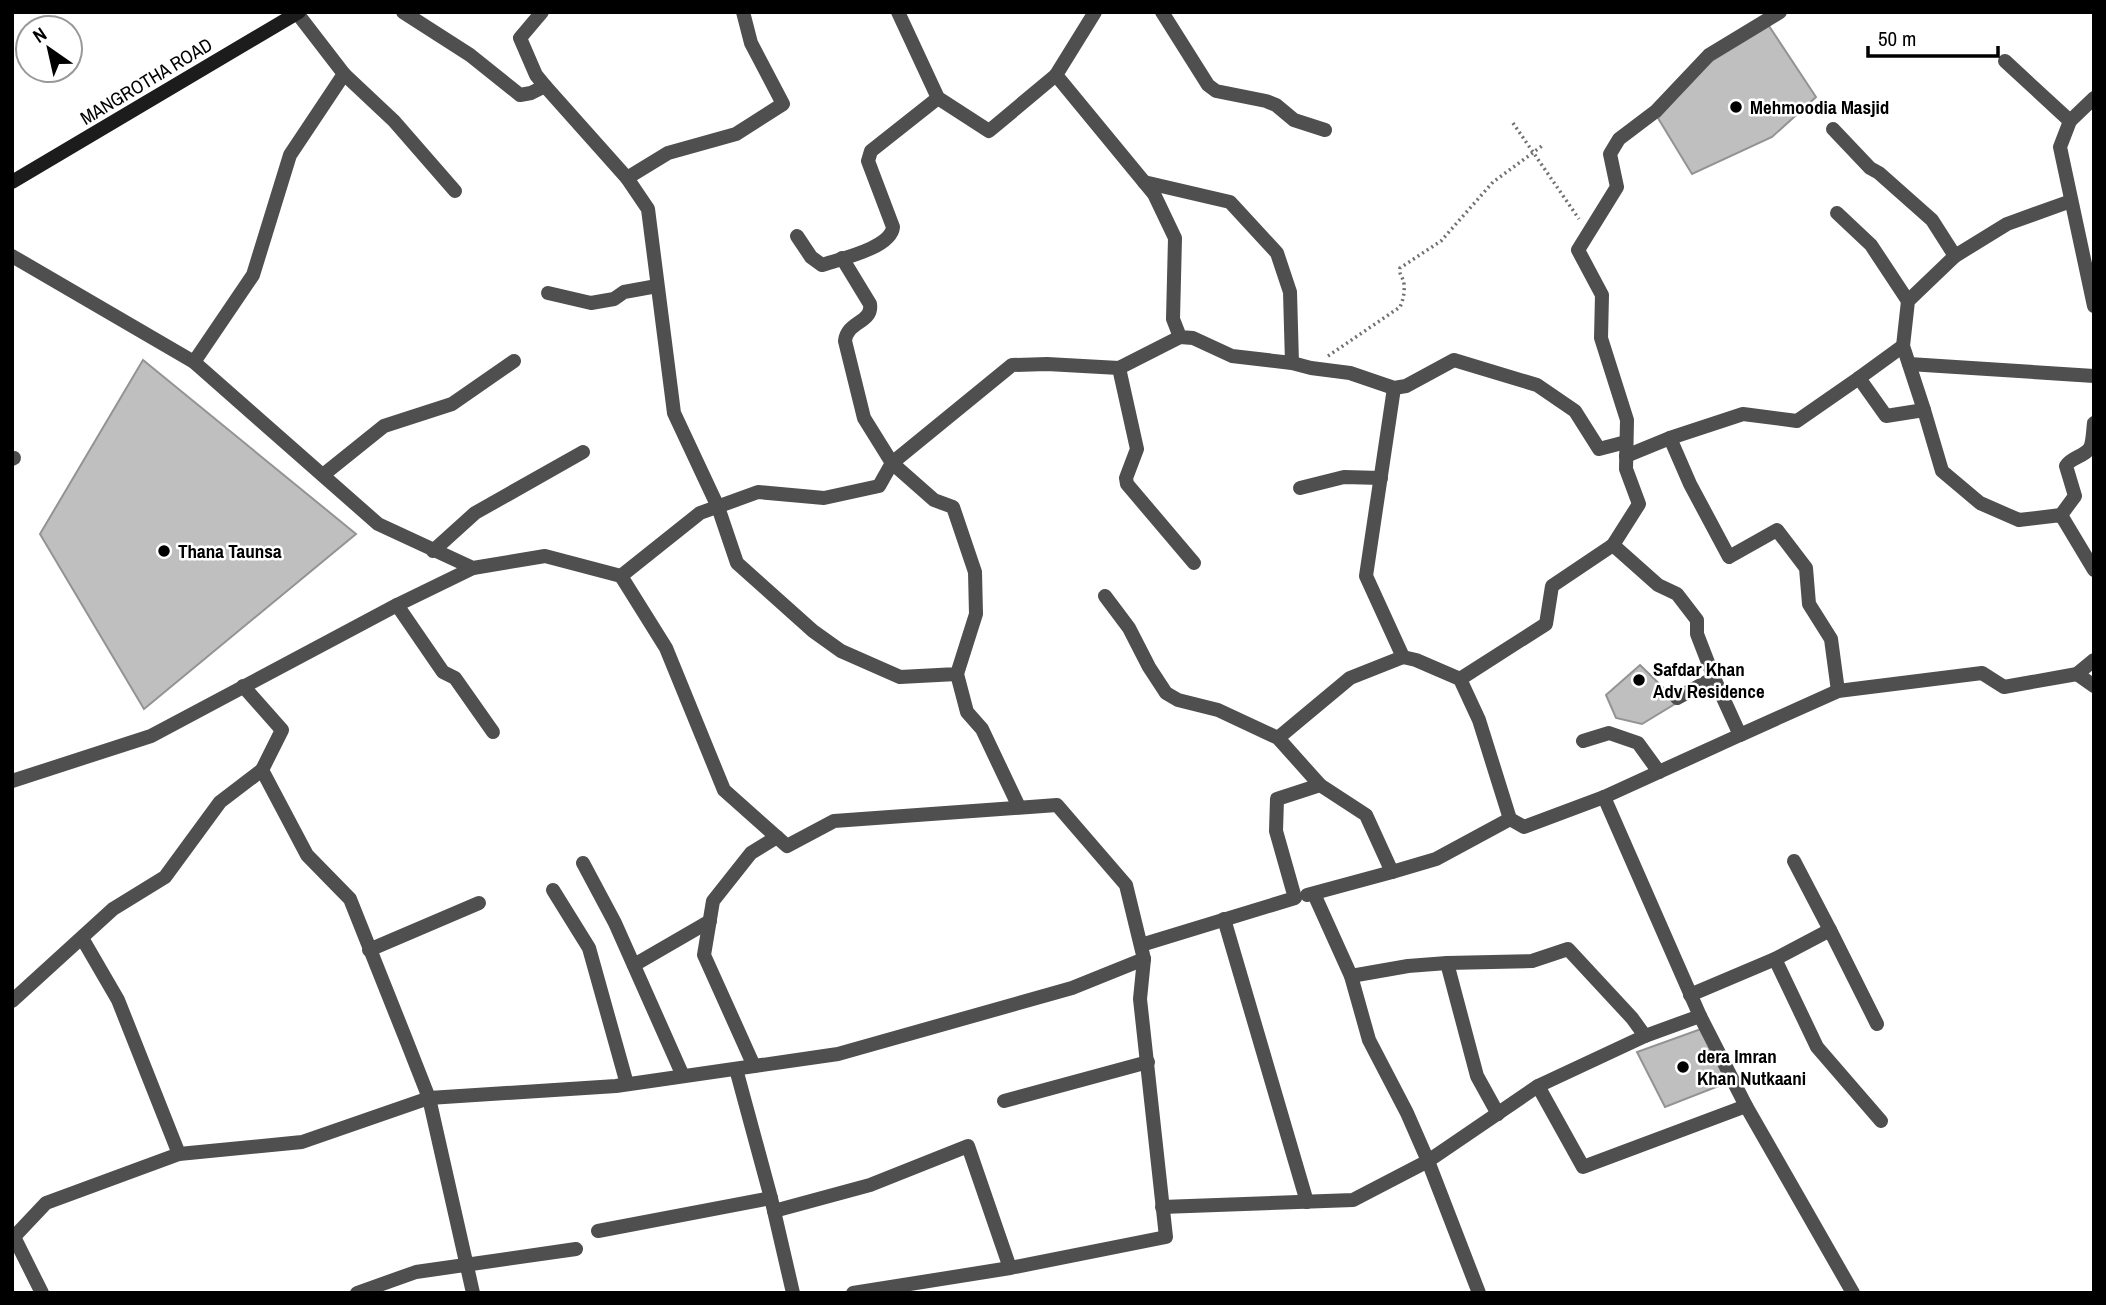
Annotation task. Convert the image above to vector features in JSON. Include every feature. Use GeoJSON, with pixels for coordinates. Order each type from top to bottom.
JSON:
{"type":"FeatureCollection","features":[{"type":"Feature","properties":{"kind":"main road","name":"MANGROTHA ROAD"},"geometry":{"type":"LineString","coordinates":[[12,183],[298,13]]}},
{"type":"Feature","properties":{"kind":"street"},"geometry":{"type":"LineString","coordinates":[[403,12],[470,55],[520,95],[545,86]]}},
{"type":"Feature","properties":{"kind":"street"},"geometry":{"type":"LineString","coordinates":[[542,12],[520,38],[536,75],[627,177],[648,209],[674,413],[718,507],[737,563],[813,631],[841,651],[900,677],[957,674]]}},
{"type":"Feature","properties":{"kind":"street"},"geometry":{"type":"LineString","coordinates":[[627,177],[668,153],[736,134],[783,104],[751,43],[743,12]]}},
{"type":"Feature","properties":{"kind":"street"},"geometry":{"type":"LineString","coordinates":[[898,12],[938,98],[989,131],[1056,75],[1095,12]]}},
{"type":"Feature","properties":{"kind":"street"},"geometry":{"type":"LineString","coordinates":[[1163,12],[1208,85],[1216,91],[1276,104],[1294,120],[1325,130]]}},
{"type":"Feature","properties":{"kind":"street"},"geometry":{"type":"LineString","coordinates":[[1460,679],[1546,624],[1552,586],[1613,545],[1639,504],[1626,469],[1627,420],[1601,338],[1602,295],[1578,250],[1618,187],[1609,154],[1619,139],[1656,111],[1710,55],[1780,12]]}},
{"type":"Feature","properties":{"kind":"street"},"geometry":{"type":"LineString","coordinates":[[298,13],[344,74],[394,121],[455,191]]}},
{"type":"Feature","properties":{"kind":"street"},"geometry":{"type":"LineString","coordinates":[[2006,61],[2070,121]]}},
{"type":"Feature","properties":{"kind":"street"},"geometry":{"type":"LineString","coordinates":[[194,362],[253,275],[290,155],[344,74]]}},
{"type":"Feature","properties":{"kind":"street"},"geometry":{"type":"LineString","coordinates":[[1056,75],[1154,194],[1175,238],[1174,319],[1180,337]]}},
{"type":"Feature","properties":{"kind":"street"},"geometry":{"type":"LineString","coordinates":[[797,236],[811,257],[822,265],[864,252],[889,237],[892,227],[868,155],[938,98]]}},
{"type":"Feature","properties":{"kind":"street"},"geometry":{"type":"LineString","coordinates":[[2094,98],[2070,121],[2060,146],[2094,306]]}},
{"type":"Feature","properties":{"kind":"street"},"geometry":{"type":"LineString","coordinates":[[1833,129],[1870,168],[1932,220],[1955,256]]}},
{"type":"Feature","properties":{"kind":"street"},"geometry":{"type":"LineString","coordinates":[[1144,182],[1230,202],[1277,253],[1290,292],[1292,363]]}},
{"type":"Feature","properties":{"kind":"street"},"geometry":{"type":"LineString","coordinates":[[2071,201],[2007,224],[1955,256],[1908,302],[1903,346],[1942,471],[1980,503],[2020,520],[2062,515],[2075,496],[2066,466],[2071,459],[2091,446],[2094,423]]}},
{"type":"Feature","properties":{"kind":"street"},"geometry":{"type":"LineString","coordinates":[[1837,213],[1871,245],[1908,302]]}},
{"type":"Feature","properties":{"kind":"street"},"geometry":{"type":"LineString","coordinates":[[12,256],[194,362],[378,524],[473,568]]}},
{"type":"Feature","properties":{"kind":"street"},"geometry":{"type":"LineString","coordinates":[[842,258],[871,310],[869,315],[849,330],[845,341],[864,418],[892,463],[934,500],[953,507],[975,572],[976,614],[957,674],[967,712],[982,729],[1019,807]]}},
{"type":"Feature","properties":{"kind":"street"},"geometry":{"type":"LineString","coordinates":[[548,293],[592,303],[614,299],[624,292],[657,286]]}},
{"type":"Feature","properties":{"kind":"street"},"geometry":{"type":"LineString","coordinates":[[621,576],[700,513],[758,492],[824,498],[879,486],[892,463],[1012,365],[1047,363],[1119,368],[1180,337],[1193,338],[1232,356],[1350,373],[1394,388],[1406,386],[1454,360],[1537,385],[1574,411],[1599,449],[1626,449],[1743,414],[1797,421],[1903,346]]}},
{"type":"Feature","properties":{"kind":"street"},"geometry":{"type":"LineString","coordinates":[[323,475],[384,426],[452,404],[514,360]]}},
{"type":"Feature","properties":{"kind":"street"},"geometry":{"type":"LineString","coordinates":[[1909,364],[2094,376]]}},
{"type":"Feature","properties":{"kind":"street"},"geometry":{"type":"LineString","coordinates":[[1119,368],[1138,449],[1126,478],[1127,484],[1194,563]]}},
{"type":"Feature","properties":{"kind":"street"},"geometry":{"type":"LineString","coordinates":[[1859,377],[1886,416],[1924,410]]}},
{"type":"Feature","properties":{"kind":"street"},"geometry":{"type":"LineString","coordinates":[[1394,388],[1366,576],[1403,657]]}},
{"type":"Feature","properties":{"kind":"street"},"geometry":{"type":"LineString","coordinates":[[1670,438],[1690,484],[1729,557],[1777,530],[1805,568],[1809,604],[1831,639],[1839,691]]}},
{"type":"Feature","properties":{"kind":"street"},"geometry":{"type":"LineString","coordinates":[[433,551],[475,513],[583,452]]}},
{"type":"Feature","properties":{"kind":"street"},"geometry":{"type":"LineString","coordinates":[[1300,488],[1344,477],[1381,478]]}},
{"type":"Feature","properties":{"kind":"street"},"geometry":{"type":"LineString","coordinates":[[2062,515],[2094,570]]}},
{"type":"Feature","properties":{"kind":"street"},"geometry":{"type":"LineString","coordinates":[[1613,545],[1658,585],[1677,594],[1696,620],[1697,634],[1740,735]]}},
{"type":"Feature","properties":{"kind":"street"},"geometry":{"type":"LineString","coordinates":[[12,764],[17,779],[151,736],[473,568],[545,556],[621,576],[666,648],[724,790],[787,846],[834,821],[1056,804],[1126,885],[1143,952],[1140,999],[1166,1237],[1010,1268],[853,1293]]}},
{"type":"Feature","properties":{"kind":"street"},"geometry":{"type":"LineString","coordinates":[[1105,596],[1129,628],[1166,693],[1218,710],[1278,738],[1320,785],[1366,815],[1392,872]]}},
{"type":"Feature","properties":{"kind":"street"},"geometry":{"type":"LineString","coordinates":[[397,606],[443,672],[455,678],[493,732]]}},
{"type":"Feature","properties":{"kind":"street"},"geometry":{"type":"LineString","coordinates":[[1278,738],[1350,678],[1403,657],[1416,660],[1460,679],[1479,720],[1510,819],[1524,827],[1604,797],[1839,691],[1982,673],[2004,687],[2077,674],[2094,660]]}},
{"type":"Feature","properties":{"kind":"street"},"geometry":{"type":"LineString","coordinates":[[2077,674],[2094,686]]}},
{"type":"Feature","properties":{"kind":"street"},"geometry":{"type":"LineString","coordinates":[[1677,698],[1714,678]]}},
{"type":"Feature","properties":{"kind":"street"},"geometry":{"type":"LineString","coordinates":[[12,1001],[113,909],[165,877],[220,802],[262,770],[282,730],[243,686]]}},
{"type":"Feature","properties":{"kind":"street"},"geometry":{"type":"LineString","coordinates":[[1583,741],[1609,733],[1638,743],[1659,772]]}},
{"type":"Feature","properties":{"kind":"street"},"geometry":{"type":"LineString","coordinates":[[262,770],[307,855],[349,900],[429,1097],[473,1293]]}},
{"type":"Feature","properties":{"kind":"street"},"geometry":{"type":"LineString","coordinates":[[1296,898],[1276,831],[1277,799],[1320,785]]}},
{"type":"Feature","properties":{"kind":"street"},"geometry":{"type":"LineString","coordinates":[[1604,797],[1700,1016],[1746,1106],[1853,1293]]}},
{"type":"Feature","properties":{"kind":"street"},"geometry":{"type":"LineString","coordinates":[[42,1293],[13,1238],[46,1203],[179,1154],[302,1142],[429,1097],[626,1084],[838,1054],[1072,988],[1143,952],[1224,919],[1436,859],[1510,819]]}},
{"type":"Feature","properties":{"kind":"street"},"geometry":{"type":"LineString","coordinates":[[754,1066],[704,955],[713,901],[751,853],[776,837]]}},
{"type":"Feature","properties":{"kind":"street"},"geometry":{"type":"LineString","coordinates":[[1794,861],[1877,1024]]}},
{"type":"Feature","properties":{"kind":"street"},"geometry":{"type":"LineString","coordinates":[[583,863],[615,922],[683,1076]]}},
{"type":"Feature","properties":{"kind":"street"},"geometry":{"type":"LineString","coordinates":[[553,890],[589,948],[626,1084]]}},
{"type":"Feature","properties":{"kind":"street"},"geometry":{"type":"LineString","coordinates":[[1314,894],[1351,976],[1369,1041],[1407,1113],[1428,1161],[1479,1293]]}},
{"type":"Feature","properties":{"kind":"street"},"geometry":{"type":"LineString","coordinates":[[369,950],[479,903]]}},
{"type":"Feature","properties":{"kind":"street"},"geometry":{"type":"LineString","coordinates":[[1224,919],[1307,1202]]}},
{"type":"Feature","properties":{"kind":"street"},"geometry":{"type":"LineString","coordinates":[[634,965],[710,921]]}},
{"type":"Feature","properties":{"kind":"street"},"geometry":{"type":"LineString","coordinates":[[1690,995],[1775,959],[1830,930]]}},
{"type":"Feature","properties":{"kind":"street"},"geometry":{"type":"LineString","coordinates":[[82,937],[118,1000],[179,1154]]}},
{"type":"Feature","properties":{"kind":"street"},"geometry":{"type":"LineString","coordinates":[[1351,976],[1447,963],[1532,961],[1568,949],[1632,1018],[1645,1037]]}},
{"type":"Feature","properties":{"kind":"street"},"geometry":{"type":"LineString","coordinates":[[1775,959],[1817,1047],[1881,1121]]}},
{"type":"Feature","properties":{"kind":"street"},"geometry":{"type":"LineString","coordinates":[[1447,963],[1477,1076],[1498,1114]]}},
{"type":"Feature","properties":{"kind":"street"},"geometry":{"type":"LineString","coordinates":[[1162,1207],[1353,1200],[1428,1161],[1538,1087],[1645,1037],[1700,1016]]}},
{"type":"Feature","properties":{"kind":"street"},"geometry":{"type":"LineString","coordinates":[[1004,1101],[1148,1062]]}},
{"type":"Feature","properties":{"kind":"street"},"geometry":{"type":"LineString","coordinates":[[736,1069],[773,1204],[793,1293]]}},
{"type":"Feature","properties":{"kind":"street"},"geometry":{"type":"LineString","coordinates":[[1538,1087],[1583,1167],[1746,1106]]}},
{"type":"Feature","properties":{"kind":"street"},"geometry":{"type":"LineString","coordinates":[[598,1231],[773,1204],[870,1185],[968,1146],[1010,1268]]}},
{"type":"Feature","properties":{"kind":"street"},"geometry":{"type":"LineString","coordinates":[[357,1293],[416,1272],[576,1249]]}},
{"type":"Feature","properties":{"kind":"path"},"geometry":{"type":"LineString","coordinates":[[1513,123],[1588,233]]}},
{"type":"Feature","properties":{"kind":"path"},"geometry":{"type":"LineString","coordinates":[[1311,368],[1400,307],[1404,284],[1399,274],[1400,268],[1441,241],[1493,182],[1542,146]]}},
{"type":"Feature","properties":{"kind":"building","name":"Mehmoodia Masjid"},"geometry":{"type":"Polygon","coordinates":[[[1769,26],[1816,97],[1772,137],[1692,174],[1658,118],[1705,65],[1769,26]]]}},
{"type":"Feature","properties":{"kind":"building"},"geometry":{"type":"Polygon","coordinates":[[[143,360],[356,534],[144,709],[40,534],[143,360]]]}},
{"type":"Feature","properties":{"kind":"building","name":"Safdar Khan Adv Residence"},"geometry":{"type":"Polygon","coordinates":[[[1640,665],[1678,702],[1642,724],[1616,718],[1606,695],[1640,665]]]}},
{"type":"Feature","properties":{"kind":"building","name":"dera Imran Khan Nutkaani"},"geometry":{"type":"Polygon","coordinates":[[[1701,1029],[1729,1082],[1665,1107],[1637,1052],[1701,1029]]]}},
{"type":"Feature","properties":{"kind":"place","name":"Mehmoodia Masjid"},"geometry":{"type":"Point","coordinates":[1736,107]}},
{"type":"Feature","properties":{"kind":"place","name":"Thana Taunsa"},"geometry":{"type":"Point","coordinates":[164,551]}},
{"type":"Feature","properties":{"kind":"place","name":"Safdar Khan Adv Residence"},"geometry":{"type":"Point","coordinates":[1639,680]}},
{"type":"Feature","properties":{"kind":"place","name":"dera Imran Khan Nutkaani"},"geometry":{"type":"Point","coordinates":[1683,1067]}}]}
